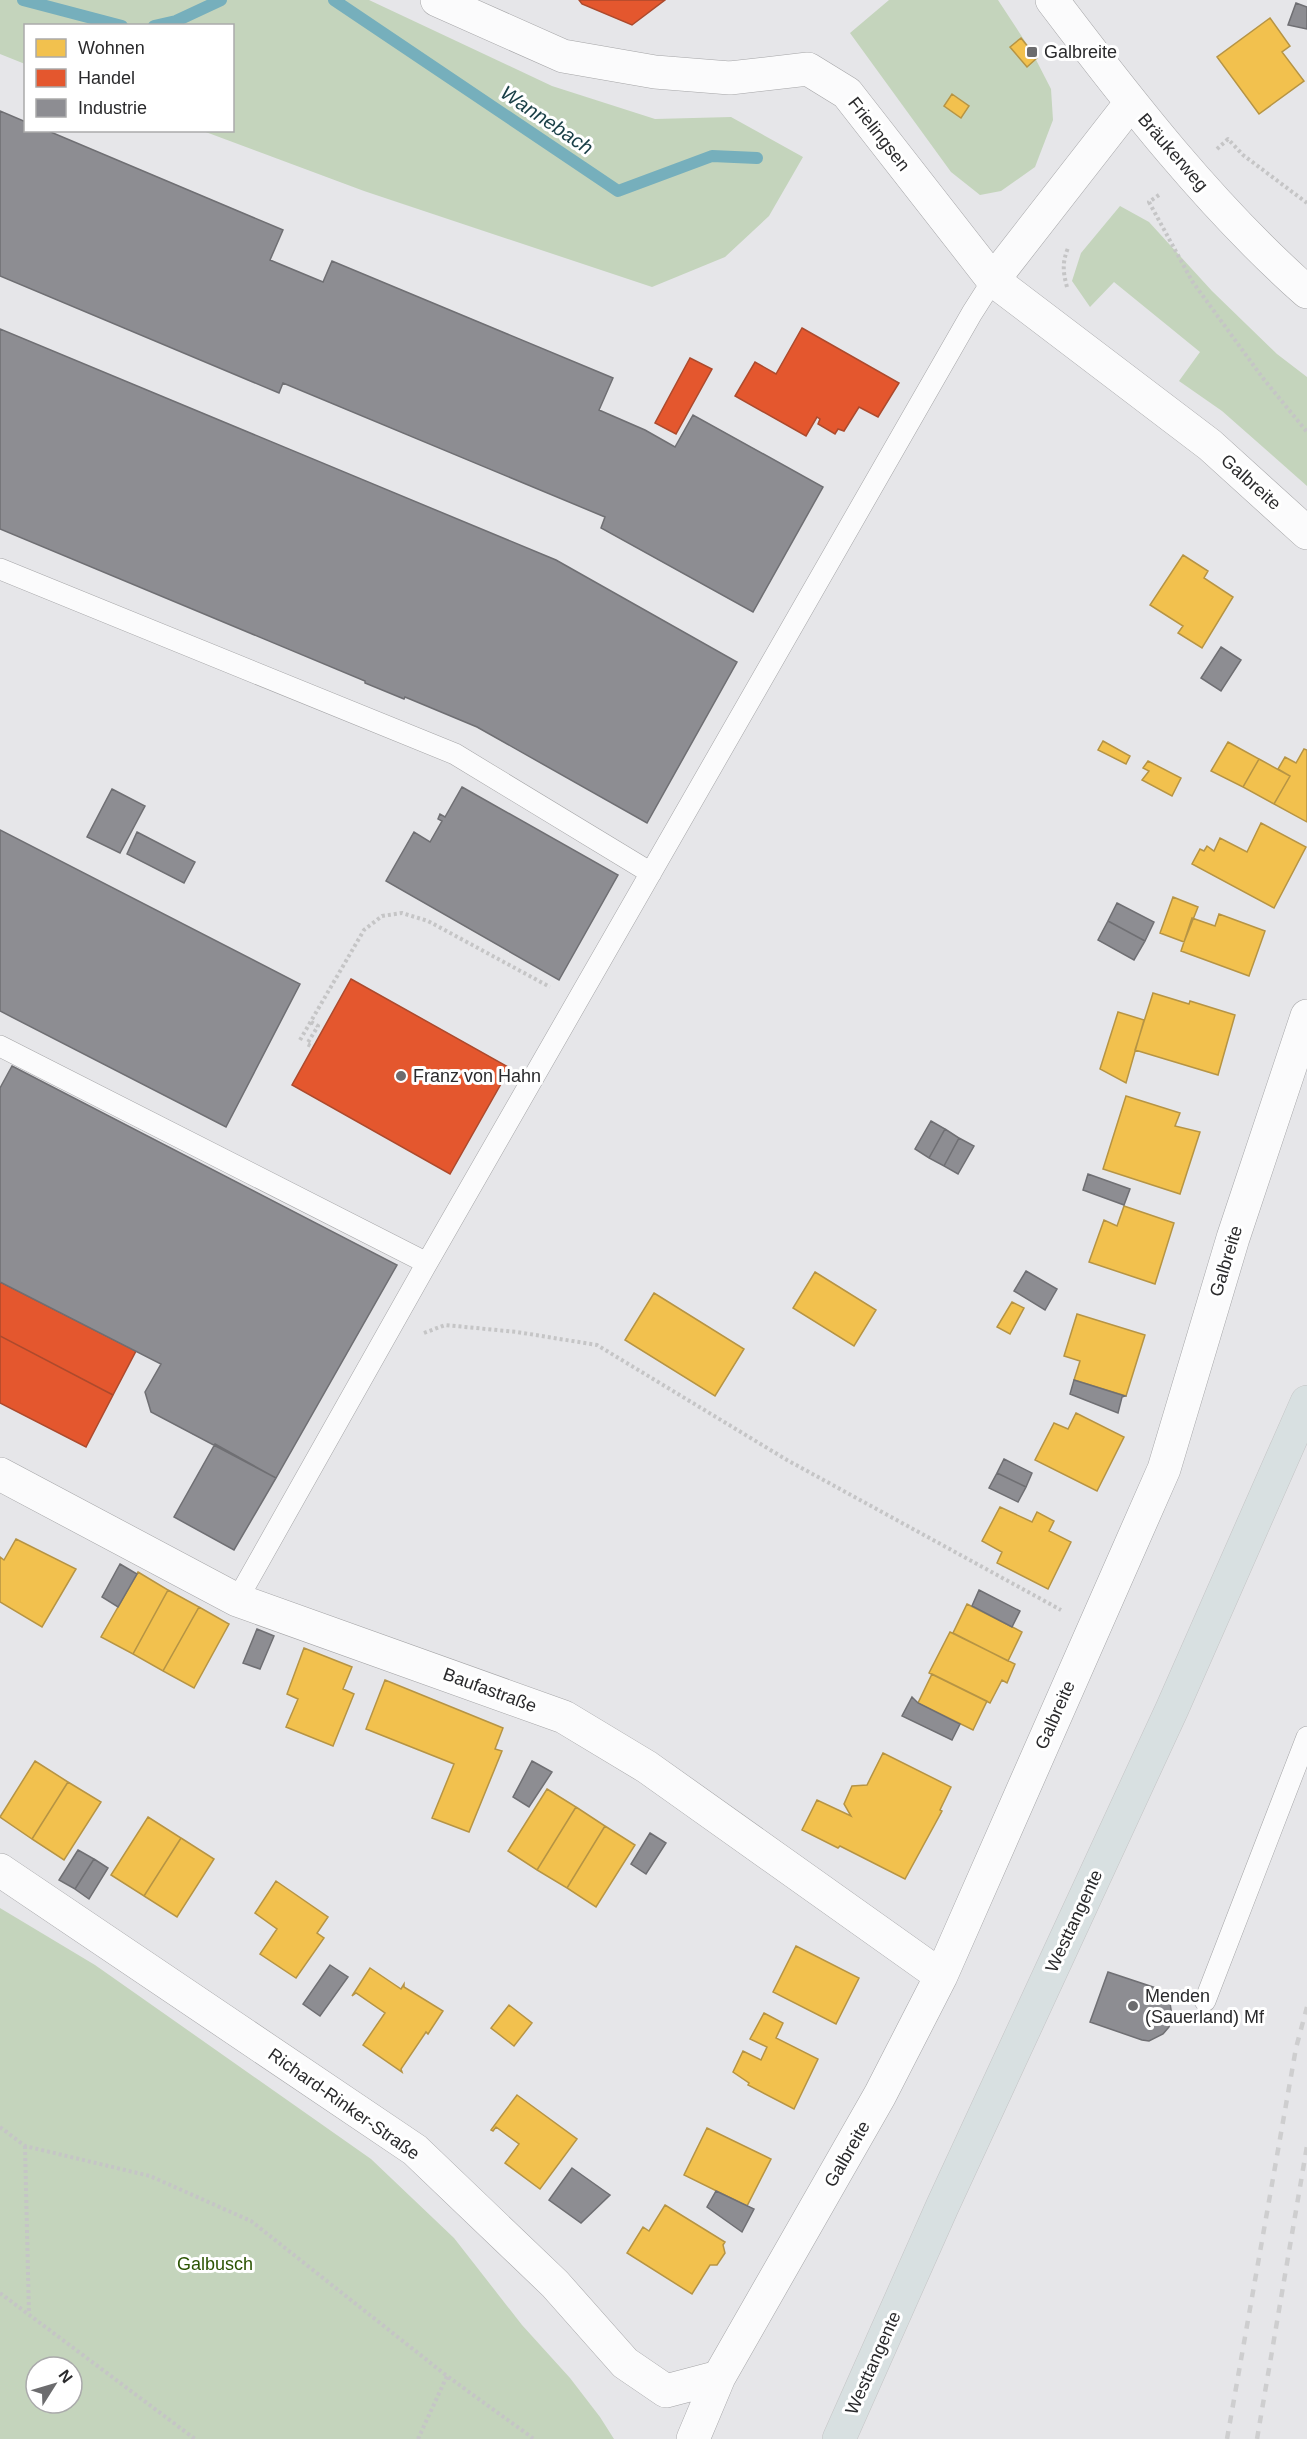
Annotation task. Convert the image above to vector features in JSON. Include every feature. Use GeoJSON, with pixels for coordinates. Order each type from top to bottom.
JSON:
{"type":"FeatureCollection","features":[{"type":"Feature","properties":{"kind":"main road","name":"Westtangente"},"geometry":{"type":"LineString","coordinates":[[839,2439],[942,2207],[1172,1709],[1307,1402]]}},
{"type":"Feature","properties":{"kind":"street","name":"Frielingsen"},"geometry":{"type":"LineString","coordinates":[[437,0],[563,56],[655,72],[730,78],[808,69],[847,93],[993,280]]}},
{"type":"Feature","properties":{"kind":"street","name":"Bräukerweg"},"geometry":{"type":"LineString","coordinates":[[1052,0],[1130,104],[1235,223],[1307,292]]}},
{"type":"Feature","properties":{"kind":"street"},"geometry":{"type":"LineString","coordinates":[[993,280],[1130,104]]}},
{"type":"Feature","properties":{"kind":"street","name":"Galbreite"},"geometry":{"type":"LineString","coordinates":[[993,280],[1210,445],[1307,533]]}},
{"type":"Feature","properties":{"kind":"street","name":"Galbreite"},"geometry":{"type":"LineString","coordinates":[[693,2439],[719,2377],[880,2095],[941,1976],[1164,1469],[1233,1238],[1307,1016]]}},
{"type":"Feature","properties":{"kind":"street","name":"Baufastraße"},"geometry":{"type":"LineString","coordinates":[[0,1474],[237,1600],[564,1717],[647,1767],[941,1976]]}},
{"type":"Feature","properties":{"kind":"street","name":"Richard-Rinker-Straße"},"geometry":{"type":"LineString","coordinates":[[0,1870],[415,2150],[555,2284],[625,2363],[666,2391],[719,2377]]}},
{"type":"Feature","properties":{"kind":"lane"},"geometry":{"type":"LineString","coordinates":[[237,1600],[577,1001],[993,280]]}},
{"type":"Feature","properties":{"kind":"lane"},"geometry":{"type":"LineString","coordinates":[[0,569],[455,754],[651,873]]}},
{"type":"Feature","properties":{"kind":"lane"},"geometry":{"type":"LineString","coordinates":[[0,1046],[427,1263]]}},
{"type":"Feature","properties":{"kind":"lane"},"geometry":{"type":"LineString","coordinates":[[1205,2001],[1307,1737]]}},
{"type":"Feature","properties":{"kind":"path"},"geometry":{"type":"LineString","coordinates":[[1307,202],[1243,156],[1228,140],[1149,202],[1192,281],[1262,376],[1307,432]]}},
{"type":"Feature","properties":{"kind":"path"},"geometry":{"type":"LineString","coordinates":[[300,1040],[364,930],[382,916],[402,913],[428,921],[577,1001]]}},
{"type":"Feature","properties":{"kind":"path"},"geometry":{"type":"LineString","coordinates":[[311,1022],[318,1026],[308,1044],[313,1047]]}},
{"type":"Feature","properties":{"kind":"path"},"geometry":{"type":"LineString","coordinates":[[376,1352],[445,1325],[517,1332],[597,1345],[787,1460],[1093,1627]]}},
{"type":"Feature","properties":{"kind":"path"},"geometry":{"type":"LineString","coordinates":[[0,2127],[25,2146],[150,2176],[251,2221],[447,2376],[534,2439]]}},
{"type":"Feature","properties":{"kind":"path"},"geometry":{"type":"LineString","coordinates":[[25,2146],[29,2314]]}},
{"type":"Feature","properties":{"kind":"path"},"geometry":{"type":"LineString","coordinates":[[0,2293],[195,2439]]}},
{"type":"Feature","properties":{"kind":"path"},"geometry":{"type":"LineString","coordinates":[[418,2439],[447,2376]]}},
{"type":"Feature","properties":{"kind":"green space"},"geometry":{"type":"Polygon","coordinates":[[[0,0],[369,0],[552,86],[655,119],[731,117],[803,157],[769,216],[725,257],[652,287],[364,191],[206,132],[234,132],[234,24],[24,24],[24,64],[0,54],[0,0]]]}},
{"type":"Feature","properties":{"kind":"green space"},"geometry":{"type":"Polygon","coordinates":[[[889,0],[998,0],[1032,52],[1051,89],[1053,120],[1035,167],[1001,191],[980,195],[951,172],[850,33],[889,0]]]}},
{"type":"Feature","properties":{"kind":"green space"},"geometry":{"type":"Polygon","coordinates":[[[1120,206],[1149,222],[1212,291],[1277,354],[1307,377],[1307,486],[1222,411],[1179,381],[1200,352],[1114,282],[1090,307],[1072,281],[1081,253],[1120,206]]]}},
{"type":"Feature","properties":{"kind":"green space","name":"Galbusch"},"geometry":{"type":"Polygon","coordinates":[[[0,1908],[95,1965],[371,2159],[454,2238],[522,2325],[570,2378],[614,2439],[0,2439],[0,1908]]]}},
{"type":"Feature","properties":{"kind":"building: Wohnen"},"geometry":{"type":"Polygon","coordinates":[[[1270,18],[1290,46],[1282,52],[1304,81],[1259,114],[1217,57],[1270,18]]]}},
{"type":"Feature","properties":{"kind":"building: Wohnen"},"geometry":{"type":"Polygon","coordinates":[[[1021,38],[1037,58],[1027,67],[1010,47],[1021,38]]]}},
{"type":"Feature","properties":{"kind":"building: Wohnen"},"geometry":{"type":"Polygon","coordinates":[[[952,94],[969,106],[961,118],[944,106],[952,94]]]}},
{"type":"Feature","properties":{"kind":"building: Wohnen"},"geometry":{"type":"Polygon","coordinates":[[[1183,555],[1208,571],[1204,578],[1233,597],[1202,648],[1178,633],[1183,626],[1150,605],[1183,555]]]}},
{"type":"Feature","properties":{"kind":"building: Wohnen"},"geometry":{"type":"Polygon","coordinates":[[[1103,741],[1130,756],[1126,764],[1098,750],[1103,741]]]}},
{"type":"Feature","properties":{"kind":"building: Wohnen"},"geometry":{"type":"Polygon","coordinates":[[[1228,742],[1259,759],[1243,787],[1211,771],[1228,742]]]}},
{"type":"Feature","properties":{"kind":"building: Wohnen"},"geometry":{"type":"Polygon","coordinates":[[[1304,749],[1307,750],[1307,822],[1274,804],[1290,776],[1278,769],[1285,757],[1296,763],[1304,749]]]}},
{"type":"Feature","properties":{"kind":"building: Wohnen"},"geometry":{"type":"Polygon","coordinates":[[[1259,759],[1290,776],[1274,804],[1243,787],[1259,759]]]}},
{"type":"Feature","properties":{"kind":"building: Wohnen"},"geometry":{"type":"Polygon","coordinates":[[[1148,761],[1181,778],[1172,796],[1142,780],[1149,771],[1143,768],[1148,761]]]}},
{"type":"Feature","properties":{"kind":"building: Wohnen"},"geometry":{"type":"Polygon","coordinates":[[[1261,823],[1306,847],[1274,908],[1192,864],[1200,849],[1204,851],[1207,846],[1214,851],[1220,838],[1247,852],[1261,823]]]}},
{"type":"Feature","properties":{"kind":"building: Wohnen"},"geometry":{"type":"Polygon","coordinates":[[[1173,897],[1198,907],[1184,942],[1160,933],[1173,897]]]}},
{"type":"Feature","properties":{"kind":"building: Wohnen"},"geometry":{"type":"Polygon","coordinates":[[[1219,914],[1265,931],[1249,976],[1181,951],[1192,918],[1215,926],[1219,914]]]}},
{"type":"Feature","properties":{"kind":"building: Wohnen"},"geometry":{"type":"Polygon","coordinates":[[[1153,993],[1189,1004],[1190,1001],[1235,1015],[1218,1075],[1135,1050],[1153,993]]]}},
{"type":"Feature","properties":{"kind":"building: Wohnen"},"geometry":{"type":"Polygon","coordinates":[[[1118,1012],[1144,1020],[1126,1083],[1100,1069],[1118,1012]]]}},
{"type":"Feature","properties":{"kind":"building: Wohnen"},"geometry":{"type":"Polygon","coordinates":[[[1126,1096],[1180,1113],[1175,1126],[1200,1132],[1180,1194],[1103,1169],[1126,1096]]]}},
{"type":"Feature","properties":{"kind":"building: Wohnen"},"geometry":{"type":"Polygon","coordinates":[[[1124,1206],[1174,1223],[1155,1284],[1089,1262],[1104,1220],[1117,1226],[1124,1206]]]}},
{"type":"Feature","properties":{"kind":"building: Wohnen"},"geometry":{"type":"Polygon","coordinates":[[[815,1272],[876,1310],[854,1346],[793,1308],[815,1272]]]}},
{"type":"Feature","properties":{"kind":"building: Wohnen"},"geometry":{"type":"Polygon","coordinates":[[[654,1293],[744,1349],[715,1396],[625,1340],[654,1293]]]}},
{"type":"Feature","properties":{"kind":"building: Wohnen"},"geometry":{"type":"Polygon","coordinates":[[[1012,1302],[1024,1308],[1010,1334],[997,1327],[1012,1302]]]}},
{"type":"Feature","properties":{"kind":"building: Wohnen"},"geometry":{"type":"Polygon","coordinates":[[[1077,1314],[1145,1335],[1126,1396],[1074,1380],[1080,1361],[1064,1356],[1077,1314]]]}},
{"type":"Feature","properties":{"kind":"building: Wohnen"},"geometry":{"type":"Polygon","coordinates":[[[1076,1413],[1124,1437],[1097,1491],[1035,1460],[1054,1423],[1068,1429],[1076,1413]]]}},
{"type":"Feature","properties":{"kind":"building: Wohnen"},"geometry":{"type":"Polygon","coordinates":[[[1000,1507],[1032,1522],[1037,1512],[1054,1521],[1049,1531],[1071,1542],[1048,1589],[997,1563],[1002,1552],[982,1541],[1000,1507]]]}},
{"type":"Feature","properties":{"kind":"building: Wohnen"},"geometry":{"type":"Polygon","coordinates":[[[16,1539],[76,1569],[42,1627],[0,1602],[0,1557],[4,1560],[16,1539]]]}},
{"type":"Feature","properties":{"kind":"building: Wohnen"},"geometry":{"type":"Polygon","coordinates":[[[138,1572],[168,1590],[133,1654],[101,1637],[138,1572]]]}},
{"type":"Feature","properties":{"kind":"building: Wohnen"},"geometry":{"type":"Polygon","coordinates":[[[168,1590],[199,1607],[163,1671],[133,1654],[168,1590]]]}},
{"type":"Feature","properties":{"kind":"building: Wohnen"},"geometry":{"type":"Polygon","coordinates":[[[967,1604],[1022,1632],[1008,1661],[953,1633],[967,1604]]]}},
{"type":"Feature","properties":{"kind":"building: Wohnen"},"geometry":{"type":"Polygon","coordinates":[[[199,1607],[229,1624],[194,1688],[163,1671],[199,1607]]]}},
{"type":"Feature","properties":{"kind":"building: Wohnen"},"geometry":{"type":"Polygon","coordinates":[[[950,1632],[1015,1664],[1007,1683],[1002,1680],[990,1703],[929,1673],[950,1632]]]}},
{"type":"Feature","properties":{"kind":"building: Wohnen"},"geometry":{"type":"Polygon","coordinates":[[[304,1648],[352,1667],[343,1689],[354,1694],[333,1746],[286,1727],[298,1699],[287,1694],[304,1648]]]}},
{"type":"Feature","properties":{"kind":"building: Wohnen"},"geometry":{"type":"Polygon","coordinates":[[[932,1674],[987,1701],[973,1730],[918,1703],[932,1674]]]}},
{"type":"Feature","properties":{"kind":"building: Wohnen"},"geometry":{"type":"Polygon","coordinates":[[[385,1680],[503,1728],[495,1749],[502,1751],[469,1832],[432,1818],[454,1764],[366,1729],[385,1680]]]}},
{"type":"Feature","properties":{"kind":"building: Wohnen"},"geometry":{"type":"Polygon","coordinates":[[[883,1753],[951,1787],[940,1810],[942,1811],[905,1879],[840,1846],[838,1848],[802,1830],[817,1800],[851,1816],[844,1804],[852,1786],[867,1785],[883,1753]]]}},
{"type":"Feature","properties":{"kind":"building: Wohnen"},"geometry":{"type":"Polygon","coordinates":[[[35,1761],[68,1782],[32,1839],[0,1817],[35,1761]]]}},
{"type":"Feature","properties":{"kind":"building: Wohnen"},"geometry":{"type":"Polygon","coordinates":[[[68,1782],[101,1802],[64,1860],[32,1839],[68,1782]]]}},
{"type":"Feature","properties":{"kind":"building: Wohnen"},"geometry":{"type":"Polygon","coordinates":[[[547,1789],[576,1807],[537,1870],[508,1851],[547,1789]]]}},
{"type":"Feature","properties":{"kind":"building: Wohnen"},"geometry":{"type":"Polygon","coordinates":[[[576,1807],[605,1826],[567,1888],[537,1870],[576,1807]]]}},
{"type":"Feature","properties":{"kind":"building: Wohnen"},"geometry":{"type":"Polygon","coordinates":[[[148,1817],[181,1838],[144,1896],[111,1875],[148,1817]]]}},
{"type":"Feature","properties":{"kind":"building: Wohnen"},"geometry":{"type":"Polygon","coordinates":[[[605,1826],[635,1845],[596,1907],[567,1888],[605,1826]]]}},
{"type":"Feature","properties":{"kind":"building: Wohnen"},"geometry":{"type":"Polygon","coordinates":[[[181,1838],[214,1859],[177,1917],[144,1896],[181,1838]]]}},
{"type":"Feature","properties":{"kind":"building: Wohnen"},"geometry":{"type":"Polygon","coordinates":[[[276,1881],[328,1917],[317,1933],[324,1938],[296,1978],[260,1954],[277,1929],[255,1913],[276,1881]]]}},
{"type":"Feature","properties":{"kind":"building: Wohnen"},"geometry":{"type":"Polygon","coordinates":[[[796,1946],[859,1978],[836,2024],[773,1992],[796,1946]]]}},
{"type":"Feature","properties":{"kind":"building: Wohnen"},"geometry":{"type":"Polygon","coordinates":[[[370,1968],[401,1989],[404,1984],[404,1987],[443,2011],[401,2069],[402,2072],[363,2045],[385,2013],[356,1993],[352,1996],[370,1968]]]}},
{"type":"Feature","properties":{"kind":"building: Wohnen"},"geometry":{"type":"Polygon","coordinates":[[[509,2005],[532,2023],[514,2046],[491,2028],[509,2005]]]}},
{"type":"Feature","properties":{"kind":"building: Wohnen"},"geometry":{"type":"Polygon","coordinates":[[[764,2013],[783,2023],[776,2038],[818,2059],[794,2109],[748,2085],[749,2083],[733,2072],[743,2051],[761,2060],[767,2047],[750,2039],[764,2013]]]}},
{"type":"Feature","properties":{"kind":"building: Wohnen"},"geometry":{"type":"Polygon","coordinates":[[[517,2095],[577,2139],[540,2189],[505,2163],[519,2144],[496,2127],[493,2131],[491,2130],[517,2095]]]}},
{"type":"Feature","properties":{"kind":"building: Wohnen"},"geometry":{"type":"Polygon","coordinates":[[[707,2128],[771,2159],[747,2206],[684,2175],[707,2128]]]}},
{"type":"Feature","properties":{"kind":"building: Wohnen"},"geometry":{"type":"Polygon","coordinates":[[[665,2205],[725,2242],[723,2245],[725,2253],[717,2265],[710,2265],[692,2294],[627,2253],[643,2227],[649,2231],[665,2205]]]}},
{"type":"Feature","properties":{"kind":"building: Handel"},"geometry":{"type":"Polygon","coordinates":[[[579,0],[665,0],[632,25],[582,4],[579,0]]]}},
{"type":"Feature","properties":{"kind":"building: Handel"},"geometry":{"type":"Polygon","coordinates":[[[802,328],[899,383],[878,417],[859,407],[844,431],[838,429],[835,434],[818,424],[820,419],[817,417],[806,436],[735,396],[755,362],[776,374],[802,328]]]}},
{"type":"Feature","properties":{"kind":"building: Handel"},"geometry":{"type":"Polygon","coordinates":[[[690,358],[712,369],[676,434],[655,423],[690,358]]]}},
{"type":"Feature","properties":{"kind":"building: Handel","name":"Franz von Hahn"},"geometry":{"type":"Polygon","coordinates":[[[351,979],[510,1068],[450,1174],[292,1085],[351,979]]]}},
{"type":"Feature","properties":{"kind":"building: Handel"},"geometry":{"type":"Polygon","coordinates":[[[0,1282],[136,1351],[113,1395],[0,1336],[0,1282]]]}},
{"type":"Feature","properties":{"kind":"building: Handel"},"geometry":{"type":"Polygon","coordinates":[[[0,1336],[113,1395],[86,1447],[0,1403],[0,1336]]]}},
{"type":"Feature","properties":{"kind":"building: Industrie"},"geometry":{"type":"Polygon","coordinates":[[[1296,3],[1307,7],[1307,29],[1288,25],[1296,3]]]}},
{"type":"Feature","properties":{"kind":"building: Industrie"},"geometry":{"type":"Polygon","coordinates":[[[0,111],[24,121],[24,132],[51,132],[283,230],[270,260],[323,282],[332,261],[613,378],[599,410],[645,430],[675,447],[693,415],[823,487],[753,612],[601,528],[605,517],[283,383],[279,393],[0,276],[0,111]]]}},
{"type":"Feature","properties":{"kind":"building: Industrie"},"geometry":{"type":"Polygon","coordinates":[[[0,329],[556,560],[737,662],[647,823],[477,727],[365,683],[365,681],[0,529],[0,329]]]}},
{"type":"Feature","properties":{"kind":"building: Industrie"},"geometry":{"type":"Polygon","coordinates":[[[1221,647],[1241,660],[1221,691],[1201,678],[1221,647]]]}},
{"type":"Feature","properties":{"kind":"building: Industrie"},"geometry":{"type":"Polygon","coordinates":[[[462,787],[618,875],[559,980],[386,881],[414,832],[430,842],[442,821],[438,819],[440,814],[445,817],[462,787]]]}},
{"type":"Feature","properties":{"kind":"building: Industrie"},"geometry":{"type":"Polygon","coordinates":[[[112,789],[145,806],[120,853],[87,837],[112,789]]]}},
{"type":"Feature","properties":{"kind":"building: Industrie"},"geometry":{"type":"Polygon","coordinates":[[[0,830],[300,984],[226,1127],[0,1011],[0,830]]]}},
{"type":"Feature","properties":{"kind":"building: Industrie"},"geometry":{"type":"Polygon","coordinates":[[[137,832],[195,862],[184,883],[127,854],[137,832]]]}},
{"type":"Feature","properties":{"kind":"building: Industrie"},"geometry":{"type":"Polygon","coordinates":[[[1117,903],[1154,922],[1145,941],[1108,921],[1117,903]]]}},
{"type":"Feature","properties":{"kind":"building: Industrie"},"geometry":{"type":"Polygon","coordinates":[[[1108,921],[1145,941],[1134,960],[1098,940],[1108,921]]]}},
{"type":"Feature","properties":{"kind":"building: Industrie"},"geometry":{"type":"Polygon","coordinates":[[[12,1066],[397,1265],[276,1478],[151,1412],[145,1392],[161,1364],[0,1282],[0,1088],[12,1066]]]}},
{"type":"Feature","properties":{"kind":"building: Industrie"},"geometry":{"type":"Polygon","coordinates":[[[931,1121],[945,1129],[929,1158],[915,1149],[931,1121]]]}},
{"type":"Feature","properties":{"kind":"building: Industrie"},"geometry":{"type":"Polygon","coordinates":[[[945,1129],[959,1138],[944,1166],[929,1158],[945,1129]]]}},
{"type":"Feature","properties":{"kind":"building: Industrie"},"geometry":{"type":"Polygon","coordinates":[[[959,1138],[974,1146],[958,1174],[944,1166],[959,1138]]]}},
{"type":"Feature","properties":{"kind":"building: Industrie"},"geometry":{"type":"Polygon","coordinates":[[[1088,1174],[1130,1189],[1124,1205],[1083,1190],[1088,1174]]]}},
{"type":"Feature","properties":{"kind":"building: Industrie"},"geometry":{"type":"Polygon","coordinates":[[[1026,1271],[1057,1289],[1045,1310],[1014,1291],[1026,1271]]]}},
{"type":"Feature","properties":{"kind":"building: Industrie"},"geometry":{"type":"Polygon","coordinates":[[[1074,1380],[1125,1396],[1122,1397],[1118,1413],[1070,1394],[1074,1380]]]}},
{"type":"Feature","properties":{"kind":"building: Industrie"},"geometry":{"type":"Polygon","coordinates":[[[215,1444],[276,1478],[234,1550],[174,1517],[215,1444]]]}},
{"type":"Feature","properties":{"kind":"building: Industrie"},"geometry":{"type":"Polygon","coordinates":[[[1004,1459],[1032,1473],[1026,1487],[997,1473],[1004,1459]]]}},
{"type":"Feature","properties":{"kind":"building: Industrie"},"geometry":{"type":"Polygon","coordinates":[[[997,1473],[1026,1487],[1018,1502],[989,1488],[997,1473]]]}},
{"type":"Feature","properties":{"kind":"building: Industrie"},"geometry":{"type":"Polygon","coordinates":[[[120,1564],[137,1574],[118,1607],[102,1597],[120,1564]]]}},
{"type":"Feature","properties":{"kind":"building: Industrie"},"geometry":{"type":"Polygon","coordinates":[[[979,1590],[1020,1611],[1012,1627],[972,1606],[979,1590]]]}},
{"type":"Feature","properties":{"kind":"building: Industrie"},"geometry":{"type":"Polygon","coordinates":[[[257,1629],[274,1636],[260,1669],[243,1663],[257,1629]]]}},
{"type":"Feature","properties":{"kind":"building: Industrie"},"geometry":{"type":"Polygon","coordinates":[[[912,1697],[918,1703],[960,1724],[952,1740],[902,1716],[912,1697]]]}},
{"type":"Feature","properties":{"kind":"building: Industrie"},"geometry":{"type":"Polygon","coordinates":[[[532,1761],[552,1772],[529,1807],[513,1797],[532,1761]]]}},
{"type":"Feature","properties":{"kind":"building: Industrie"},"geometry":{"type":"Polygon","coordinates":[[[650,1833],[666,1843],[646,1874],[631,1864],[650,1833]]]}},
{"type":"Feature","properties":{"kind":"building: Industrie"},"geometry":{"type":"Polygon","coordinates":[[[78,1850],[94,1859],[75,1889],[59,1880],[78,1850]]]}},
{"type":"Feature","properties":{"kind":"building: Industrie"},"geometry":{"type":"Polygon","coordinates":[[[94,1859],[108,1868],[89,1899],[75,1889],[94,1859]]]}},
{"type":"Feature","properties":{"kind":"building: Industrie"},"geometry":{"type":"Polygon","coordinates":[[[330,1965],[348,1977],[320,2016],[303,2004],[330,1965]]]}},
{"type":"Feature","properties":{"kind":"building: Industrie","name":"Menden (Sauerland) Mf"},"geometry":{"type":"Polygon","coordinates":[[[1108,1972],[1156,1988],[1164,1995],[1170,2003],[1172,2016],[1169,2027],[1163,2034],[1149,2041],[1142,2040],[1090,2022],[1108,1972]]]}},
{"type":"Feature","properties":{"kind":"building: Industrie"},"geometry":{"type":"Polygon","coordinates":[[[572,2168],[610,2195],[581,2223],[549,2200],[572,2168]]]}},
{"type":"Feature","properties":{"kind":"building: Industrie"},"geometry":{"type":"Polygon","coordinates":[[[716,2191],[754,2209],[742,2232],[707,2207],[716,2191]]]}},
{"type":"Feature","properties":{"kind":"waterway","name":"Wannebach"},"geometry":{"type":"LineString","coordinates":[[23,0],[114,24]]}},
{"type":"Feature","properties":{"kind":"waterway","name":"Wannebach"},"geometry":{"type":"LineString","coordinates":[[163,24],[176,21],[221,0]]}},
{"type":"Feature","properties":{"kind":"waterway","name":"Wannebach"},"geometry":{"type":"LineString","coordinates":[[334,0],[618,191],[712,156],[757,158]]}},
{"type":"Feature","properties":{"kind":"railway"},"geometry":{"type":"LineString","coordinates":[[1227,2439],[1296,2048],[1307,2007]]}},
{"type":"Feature","properties":{"kind":"railway"},"geometry":{"type":"LineString","coordinates":[[1257,2439],[1307,2146]]}},
{"type":"Feature","properties":{"kind":"place","name":"Galbreite"},"geometry":{"type":"Point","coordinates":[1032,52]}},
{"type":"Feature","properties":{"kind":"place","name":"Franz von Hahn"},"geometry":{"type":"Point","coordinates":[401,1076]}},
{"type":"Feature","properties":{"kind":"place","name":"Menden (Sauerland) Mf"},"geometry":{"type":"Point","coordinates":[1133,2006]}}]}
